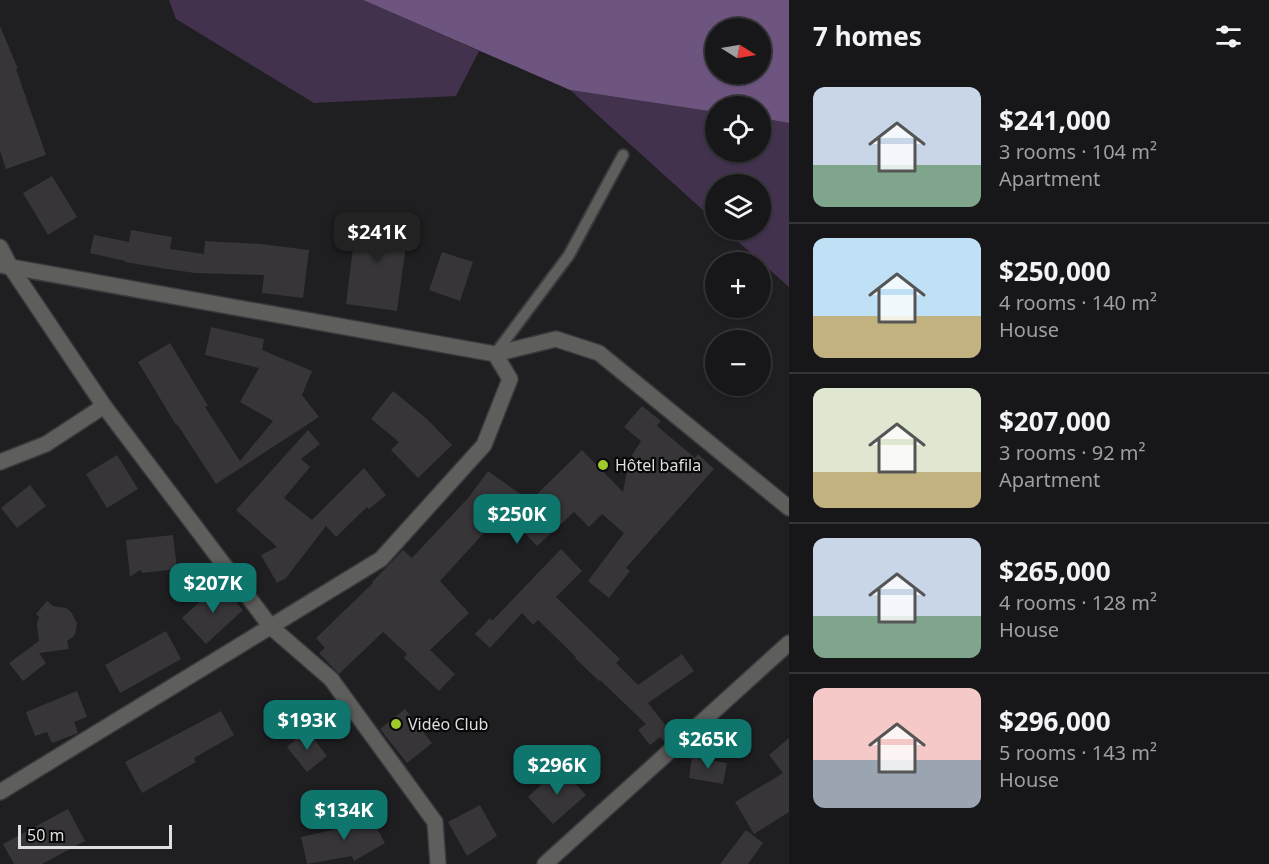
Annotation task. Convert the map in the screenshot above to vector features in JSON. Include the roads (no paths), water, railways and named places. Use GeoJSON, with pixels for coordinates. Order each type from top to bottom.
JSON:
{"type":"FeatureCollection","features":[{"type":"Feature","properties":{"kind":"street"},"geometry":{"type":"LineString","coordinates":[[0,247],[5,266],[104,406],[271,627],[332,679],[435,822],[438,864]]}},
{"type":"Feature","properties":{"kind":"street"},"geometry":{"type":"LineString","coordinates":[[5,266],[495,354],[556,339],[599,353],[789,508]]}},
{"type":"Feature","properties":{"kind":"street"},"geometry":{"type":"LineString","coordinates":[[0,792],[381,559],[484,445],[510,379],[495,354]]}},
{"type":"Feature","properties":{"kind":"street"},"geometry":{"type":"LineString","coordinates":[[0,462],[46,444],[104,406]]}},
{"type":"Feature","properties":{"kind":"street"},"geometry":{"type":"LineString","coordinates":[[545,864],[789,643]]}},
{"type":"Feature","properties":{"kind":"lane"},"geometry":{"type":"LineString","coordinates":[[495,354],[568,255],[623,155]]}},
{"type":"Feature","properties":{"kind":"place","name":"Hôtel bafila"},"geometry":{"type":"Point","coordinates":[603,465]}},
{"type":"Feature","properties":{"kind":"place","name":"Vidéo Club"},"geometry":{"type":"Point","coordinates":[396,724]}}]}
